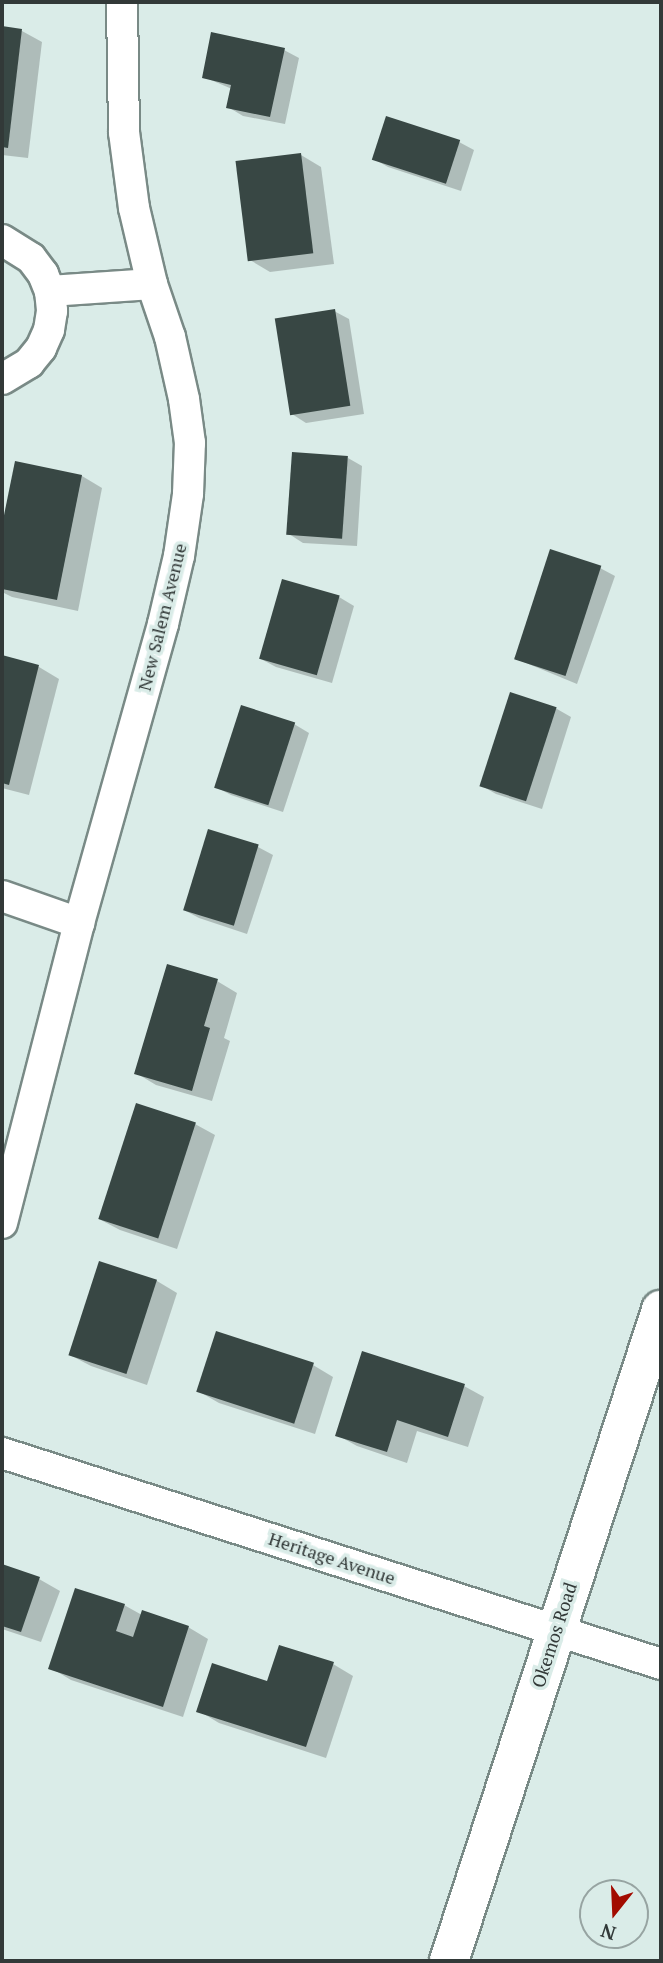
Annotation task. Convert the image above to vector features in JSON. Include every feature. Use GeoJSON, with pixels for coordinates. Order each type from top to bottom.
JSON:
{"type":"FeatureCollection","features":[{"type":"Feature","properties":{"kind":"main road","name":"Okemos Road"},"geometry":{"type":"LineString","coordinates":[[449,1961],[661,1310]]}},
{"type":"Feature","properties":{"kind":"street","name":"New Salem Avenue"},"geometry":{"type":"LineString","coordinates":[[2,1223],[79,923],[163,624],[179,556],[188,494],[190,443],[184,399],[170,337],[152,284],[134,208],[124,132],[122,2]]}},
{"type":"Feature","properties":{"kind":"street"},"geometry":{"type":"LineString","coordinates":[[2,240],[31,258],[50,292],[52,311],[49,330],[41,348],[29,363],[2,379]]}},
{"type":"Feature","properties":{"kind":"street"},"geometry":{"type":"LineString","coordinates":[[50,292],[152,284]]}},
{"type":"Feature","properties":{"kind":"street"},"geometry":{"type":"LineString","coordinates":[[2,896],[79,923]]}},
{"type":"Feature","properties":{"kind":"street","name":"Heritage Avenue"},"geometry":{"type":"LineString","coordinates":[[2,1453],[661,1664]]}},
{"type":"Feature","properties":{"kind":"building"},"geometry":{"type":"Polygon","coordinates":[[[2,26],[22,29],[8,148],[2,147],[2,26]]]}},
{"type":"Feature","properties":{"kind":"building"},"geometry":{"type":"Polygon","coordinates":[[[211,32],[285,48],[270,117],[226,108],[231,85],[202,78],[211,32]]]}},
{"type":"Feature","properties":{"kind":"building"},"geometry":{"type":"Polygon","coordinates":[[[386,116],[460,140],[446,184],[372,160],[386,116]]]}},
{"type":"Feature","properties":{"kind":"building"},"geometry":{"type":"Polygon","coordinates":[[[301,153],[313,253],[248,261],[235,161],[301,153]]]}},
{"type":"Feature","properties":{"kind":"building"},"geometry":{"type":"Polygon","coordinates":[[[335,309],[350,406],[290,415],[275,319],[335,309]]]}},
{"type":"Feature","properties":{"kind":"building"},"geometry":{"type":"Polygon","coordinates":[[[292,452],[348,456],[342,539],[286,535],[292,452]]]}},
{"type":"Feature","properties":{"kind":"building"},"geometry":{"type":"Polygon","coordinates":[[[15,461],[82,475],[57,600],[2,589],[2,525],[15,461]]]}},
{"type":"Feature","properties":{"kind":"building"},"geometry":{"type":"Polygon","coordinates":[[[550,549],[601,566],[566,676],[514,659],[550,549]]]}},
{"type":"Feature","properties":{"kind":"building"},"geometry":{"type":"Polygon","coordinates":[[[282,579],[340,596],[317,675],[259,659],[282,579]]]}},
{"type":"Feature","properties":{"kind":"building"},"geometry":{"type":"Polygon","coordinates":[[[2,655],[39,665],[9,785],[2,783],[2,655]]]}},
{"type":"Feature","properties":{"kind":"building"},"geometry":{"type":"Polygon","coordinates":[[[510,692],[557,707],[526,801],[479,786],[510,692]]]}},
{"type":"Feature","properties":{"kind":"building"},"geometry":{"type":"Polygon","coordinates":[[[241,705],[295,723],[268,805],[214,788],[241,705]]]}},
{"type":"Feature","properties":{"kind":"building"},"geometry":{"type":"Polygon","coordinates":[[[208,829],[259,844],[234,926],[183,910],[208,829]]]}},
{"type":"Feature","properties":{"kind":"building"},"geometry":{"type":"Polygon","coordinates":[[[167,964],[218,979],[204,1026],[210,1028],[192,1091],[134,1074],[167,964]]]}},
{"type":"Feature","properties":{"kind":"building"},"geometry":{"type":"Polygon","coordinates":[[[136,1103],[196,1122],[158,1238],[98,1219],[136,1103]]]}},
{"type":"Feature","properties":{"kind":"building"},"geometry":{"type":"Polygon","coordinates":[[[99,1261],[157,1280],[126,1374],[68,1355],[99,1261]]]}},
{"type":"Feature","properties":{"kind":"building"},"geometry":{"type":"Polygon","coordinates":[[[216,1331],[314,1363],[294,1424],[196,1392],[216,1331]]]}},
{"type":"Feature","properties":{"kind":"building"},"geometry":{"type":"Polygon","coordinates":[[[362,1351],[465,1384],[448,1437],[397,1420],[387,1452],[335,1436],[362,1351]]]}},
{"type":"Feature","properties":{"kind":"building"},"geometry":{"type":"Polygon","coordinates":[[[2,1564],[40,1577],[21,1632],[2,1626],[2,1564]]]}},
{"type":"Feature","properties":{"kind":"building"},"geometry":{"type":"Polygon","coordinates":[[[75,1588],[125,1604],[116,1631],[133,1637],[142,1610],[189,1626],[163,1707],[48,1669],[75,1588]]]}},
{"type":"Feature","properties":{"kind":"building"},"geometry":{"type":"Polygon","coordinates":[[[279,1645],[334,1662],[306,1747],[196,1712],[212,1663],[267,1681],[279,1645]]]}}]}
